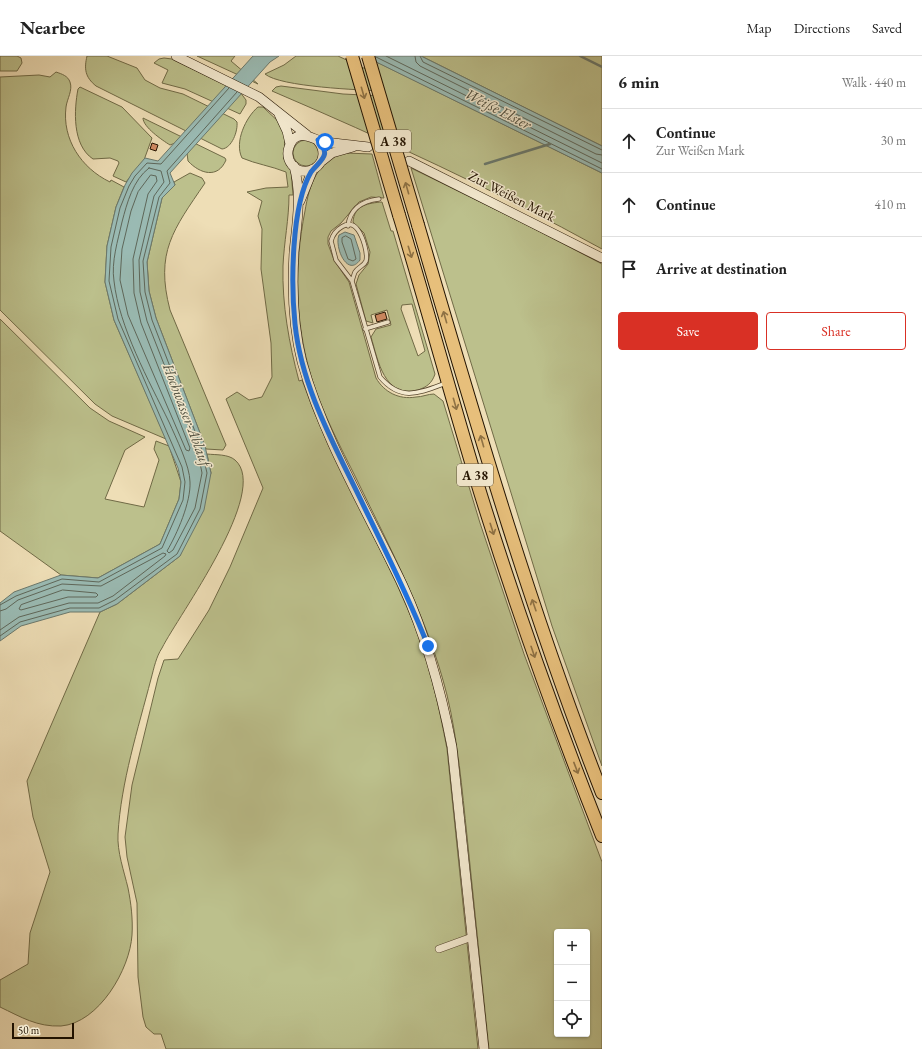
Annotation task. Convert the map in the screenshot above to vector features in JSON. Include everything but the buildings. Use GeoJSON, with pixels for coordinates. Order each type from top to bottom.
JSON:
{"type":"FeatureCollection","features":[{"type":"Feature","properties":{"kind":"highway","name":"A 38"},"geometry":{"type":"LineString","coordinates":[[352,56],[480,491],[515,599],[602,836]]}},
{"type":"Feature","properties":{"kind":"highway","name":"A 38"},"geometry":{"type":"LineString","coordinates":[[368,56],[495,487],[550,653],[602,793]]}},
{"type":"Feature","properties":{"kind":"main road"},"geometry":{"type":"LineString","coordinates":[[176,56],[252,93],[307,135],[325,142],[368,147]]}},
{"type":"Feature","properties":{"kind":"main road"},"geometry":{"type":"LineString","coordinates":[[278,112],[285,124],[290,144],[288,158],[294,166],[301,170],[313,169]]}},
{"type":"Feature","properties":{"kind":"main road"},"geometry":{"type":"LineString","coordinates":[[290,144],[296,138],[307,135]]}},
{"type":"Feature","properties":{"kind":"main road"},"geometry":{"type":"LineString","coordinates":[[318,140],[323,149],[322,161]]}},
{"type":"Feature","properties":{"kind":"main road"},"geometry":{"type":"LineString","coordinates":[[299,202],[313,169],[332,154],[356,146]]}},
{"type":"Feature","properties":{"kind":"main road","name":"Zur Weißen Mark"},"geometry":{"type":"LineString","coordinates":[[409,160],[602,258]]}},
{"type":"Feature","properties":{"kind":"main road"},"geometry":{"type":"LineString","coordinates":[[294,166],[299,202],[294,253],[295,324],[302,360],[314,400],[403,587],[428,646],[436,674],[452,747],[484,1049]]}},
{"type":"Feature","properties":{"kind":"street"},"geometry":{"type":"LineString","coordinates":[[439,949],[472,937]]}},
{"type":"Feature","properties":{"kind":"lane"},"geometry":{"type":"LineString","coordinates":[[348,226],[353,210],[361,203],[379,199]]}},
{"type":"Feature","properties":{"kind":"lane"},"geometry":{"type":"LineString","coordinates":[[352,281],[356,271],[363,266],[366,260],[366,252],[358,230],[354,226],[342,226],[336,230],[331,241],[336,260],[352,281],[380,377],[387,386],[401,393],[418,393],[449,382]]}},
{"type":"Feature","properties":{"kind":"lane"},"geometry":{"type":"LineString","coordinates":[[365,329],[388,322]]}},
{"type":"Feature","properties":{"kind":"green space"},"geometry":{"type":"Polygon","coordinates":[[[0,56],[17,56],[21,58],[22,63],[17,71],[0,71],[0,56]]]}},
{"type":"Feature","properties":{"kind":"green space"},"geometry":{"type":"Polygon","coordinates":[[[87,56],[107,56],[137,68],[145,80],[160,88],[183,94],[234,119],[237,122],[237,126],[234,138],[229,146],[222,149],[96,86],[92,83],[86,72],[87,56]]]}},
{"type":"Feature","properties":{"kind":"green space"},"geometry":{"type":"Polygon","coordinates":[[[197,56],[235,56],[231,61],[258,84],[197,56]]]}},
{"type":"Feature","properties":{"kind":"green space"},"geometry":{"type":"Polygon","coordinates":[[[296,56],[338,56],[370,71],[379,63],[602,173],[602,249],[521,206],[439,166],[272,91],[276,87],[281,86],[343,94],[384,96],[383,91],[340,89],[303,85],[273,78],[265,74],[284,65],[296,56]]]}},
{"type":"Feature","properties":{"kind":"green space"},"geometry":{"type":"Polygon","coordinates":[[[421,56],[602,56],[602,146],[421,56]]]}},
{"type":"Feature","properties":{"kind":"green space"},"geometry":{"type":"Polygon","coordinates":[[[159,59],[172,59],[240,92],[246,100],[246,104],[240,114],[185,89],[162,83],[168,70],[154,63],[159,59]]]}},
{"type":"Feature","properties":{"kind":"green space"},"geometry":{"type":"Polygon","coordinates":[[[56,72],[63,74],[69,80],[71,85],[66,107],[66,119],[67,130],[76,151],[82,161],[90,169],[110,182],[111,180],[124,187],[116,207],[107,246],[105,282],[114,320],[166,439],[112,416],[95,404],[0,310],[0,77],[39,75],[50,77],[56,72]]]}},
{"type":"Feature","properties":{"kind":"green space"},"geometry":{"type":"Polygon","coordinates":[[[80,87],[122,107],[152,138],[144,160],[126,182],[113,176],[119,163],[118,161],[110,158],[93,159],[86,153],[81,145],[75,117],[78,89],[80,87]]]}},
{"type":"Feature","properties":{"kind":"green space"},"geometry":{"type":"Polygon","coordinates":[[[258,107],[263,107],[281,124],[285,136],[284,158],[291,171],[293,195],[289,195],[283,281],[287,324],[299,381],[302,380],[313,410],[339,468],[409,612],[422,645],[436,697],[447,749],[478,1049],[166,1049],[161,1034],[154,1034],[146,1027],[143,1017],[138,977],[137,903],[127,857],[125,837],[132,785],[158,678],[164,660],[178,659],[209,610],[230,567],[263,488],[226,399],[237,392],[249,400],[262,397],[272,377],[271,343],[261,269],[262,229],[258,216],[262,201],[247,192],[266,188],[288,187],[286,172],[242,158],[239,145],[242,130],[249,117],[258,107]]]}},
{"type":"Feature","properties":{"kind":"green space"},"geometry":{"type":"Polygon","coordinates":[[[143,118],[225,158],[226,160],[223,166],[214,172],[198,169],[188,161],[187,153],[175,143],[170,145],[158,137],[149,129],[143,118]]]}},
{"type":"Feature","properties":{"kind":"green space"},"geometry":{"type":"Polygon","coordinates":[[[306,140],[315,144],[319,153],[315,162],[306,166],[297,162],[293,153],[297,144],[306,140]]]}},
{"type":"Feature","properties":{"kind":"green space"},"geometry":{"type":"Polygon","coordinates":[[[345,153],[372,154],[384,198],[371,197],[359,202],[341,223],[331,231],[328,237],[328,244],[334,260],[349,282],[376,378],[379,383],[388,391],[398,396],[410,398],[434,394],[443,401],[480,523],[524,654],[602,862],[602,1049],[489,1049],[457,747],[447,695],[430,639],[408,585],[320,403],[311,376],[302,335],[298,294],[301,232],[312,184],[321,168],[335,156],[345,153]]]}},
{"type":"Feature","properties":{"kind":"green space"},"geometry":{"type":"Polygon","coordinates":[[[411,168],[602,264],[602,766],[552,626],[411,168]]]}},
{"type":"Feature","properties":{"kind":"green space"},"geometry":{"type":"Polygon","coordinates":[[[190,173],[202,178],[205,183],[184,215],[170,242],[166,257],[166,290],[170,310],[226,445],[223,450],[206,449],[156,318],[149,291],[147,262],[162,198],[175,185],[174,182],[190,173]]]}},
{"type":"Feature","properties":{"kind":"green space"},"geometry":{"type":"Polygon","coordinates":[[[382,202],[391,231],[393,231],[435,374],[429,384],[418,390],[407,391],[397,389],[384,376],[371,337],[376,329],[391,325],[387,310],[371,315],[373,323],[366,321],[356,284],[359,275],[368,264],[370,252],[364,233],[353,222],[354,216],[359,208],[367,204],[382,202]],[[412,304],[402,305],[401,309],[418,356],[425,351],[412,304]]]}},
{"type":"Feature","properties":{"kind":"green space"},"geometry":{"type":"Polygon","coordinates":[[[0,319],[90,408],[109,421],[145,437],[125,450],[105,499],[144,507],[159,460],[154,449],[156,441],[169,446],[181,482],[179,499],[160,544],[98,578],[61,575],[0,531],[0,319]]]}},
{"type":"Feature","properties":{"kind":"green space"},"geometry":{"type":"Polygon","coordinates":[[[207,454],[225,456],[235,460],[243,476],[241,498],[232,525],[218,554],[158,655],[126,775],[120,814],[118,841],[132,911],[132,935],[130,949],[119,978],[100,1005],[88,1015],[75,1023],[61,1026],[37,1023],[22,1018],[0,1007],[0,980],[28,964],[30,933],[50,872],[33,817],[27,781],[100,612],[117,604],[180,556],[211,473],[207,454]]]}},
{"type":"Feature","properties":{"kind":"water","name":"Hochwasser-Ablauf"},"geometry":{"type":"Polygon","coordinates":[[[253,56],[279,56],[270,62],[170,173],[175,185],[162,198],[147,262],[149,291],[156,318],[205,446],[211,473],[204,510],[180,556],[117,604],[100,612],[70,612],[21,626],[0,641],[0,603],[14,592],[61,575],[98,578],[160,544],[179,499],[181,482],[178,468],[114,320],[105,282],[107,246],[116,207],[125,185],[132,173],[145,158],[158,161],[253,56]]]}},
{"type":"Feature","properties":{"kind":"water","name":"Weiße Elster"},"geometry":{"type":"Polygon","coordinates":[[[364,56],[421,56],[602,146],[602,173],[364,56]]]}},
{"type":"Feature","properties":{"kind":"water"},"geometry":{"type":"Polygon","coordinates":[[[345,232],[354,235],[360,253],[360,260],[355,265],[346,263],[338,246],[339,235],[345,232]]]}},
{"type":"Feature","properties":{"kind":"waterway"},"geometry":{"type":"LineString","coordinates":[[580,56],[602,67]]}},
{"type":"Feature","properties":{"kind":"waterway"},"geometry":{"type":"LineString","coordinates":[[485,164],[550,144]]}},
{"type":"Feature","properties":{"kind":"route"},"geometry":{"type":"LineString","coordinates":[[325,142],[318,140],[324,153],[322,161],[313,169],[299,202],[294,253],[294,298],[295,324],[302,360],[314,400],[329,435],[403,587],[428,646]]}}]}
